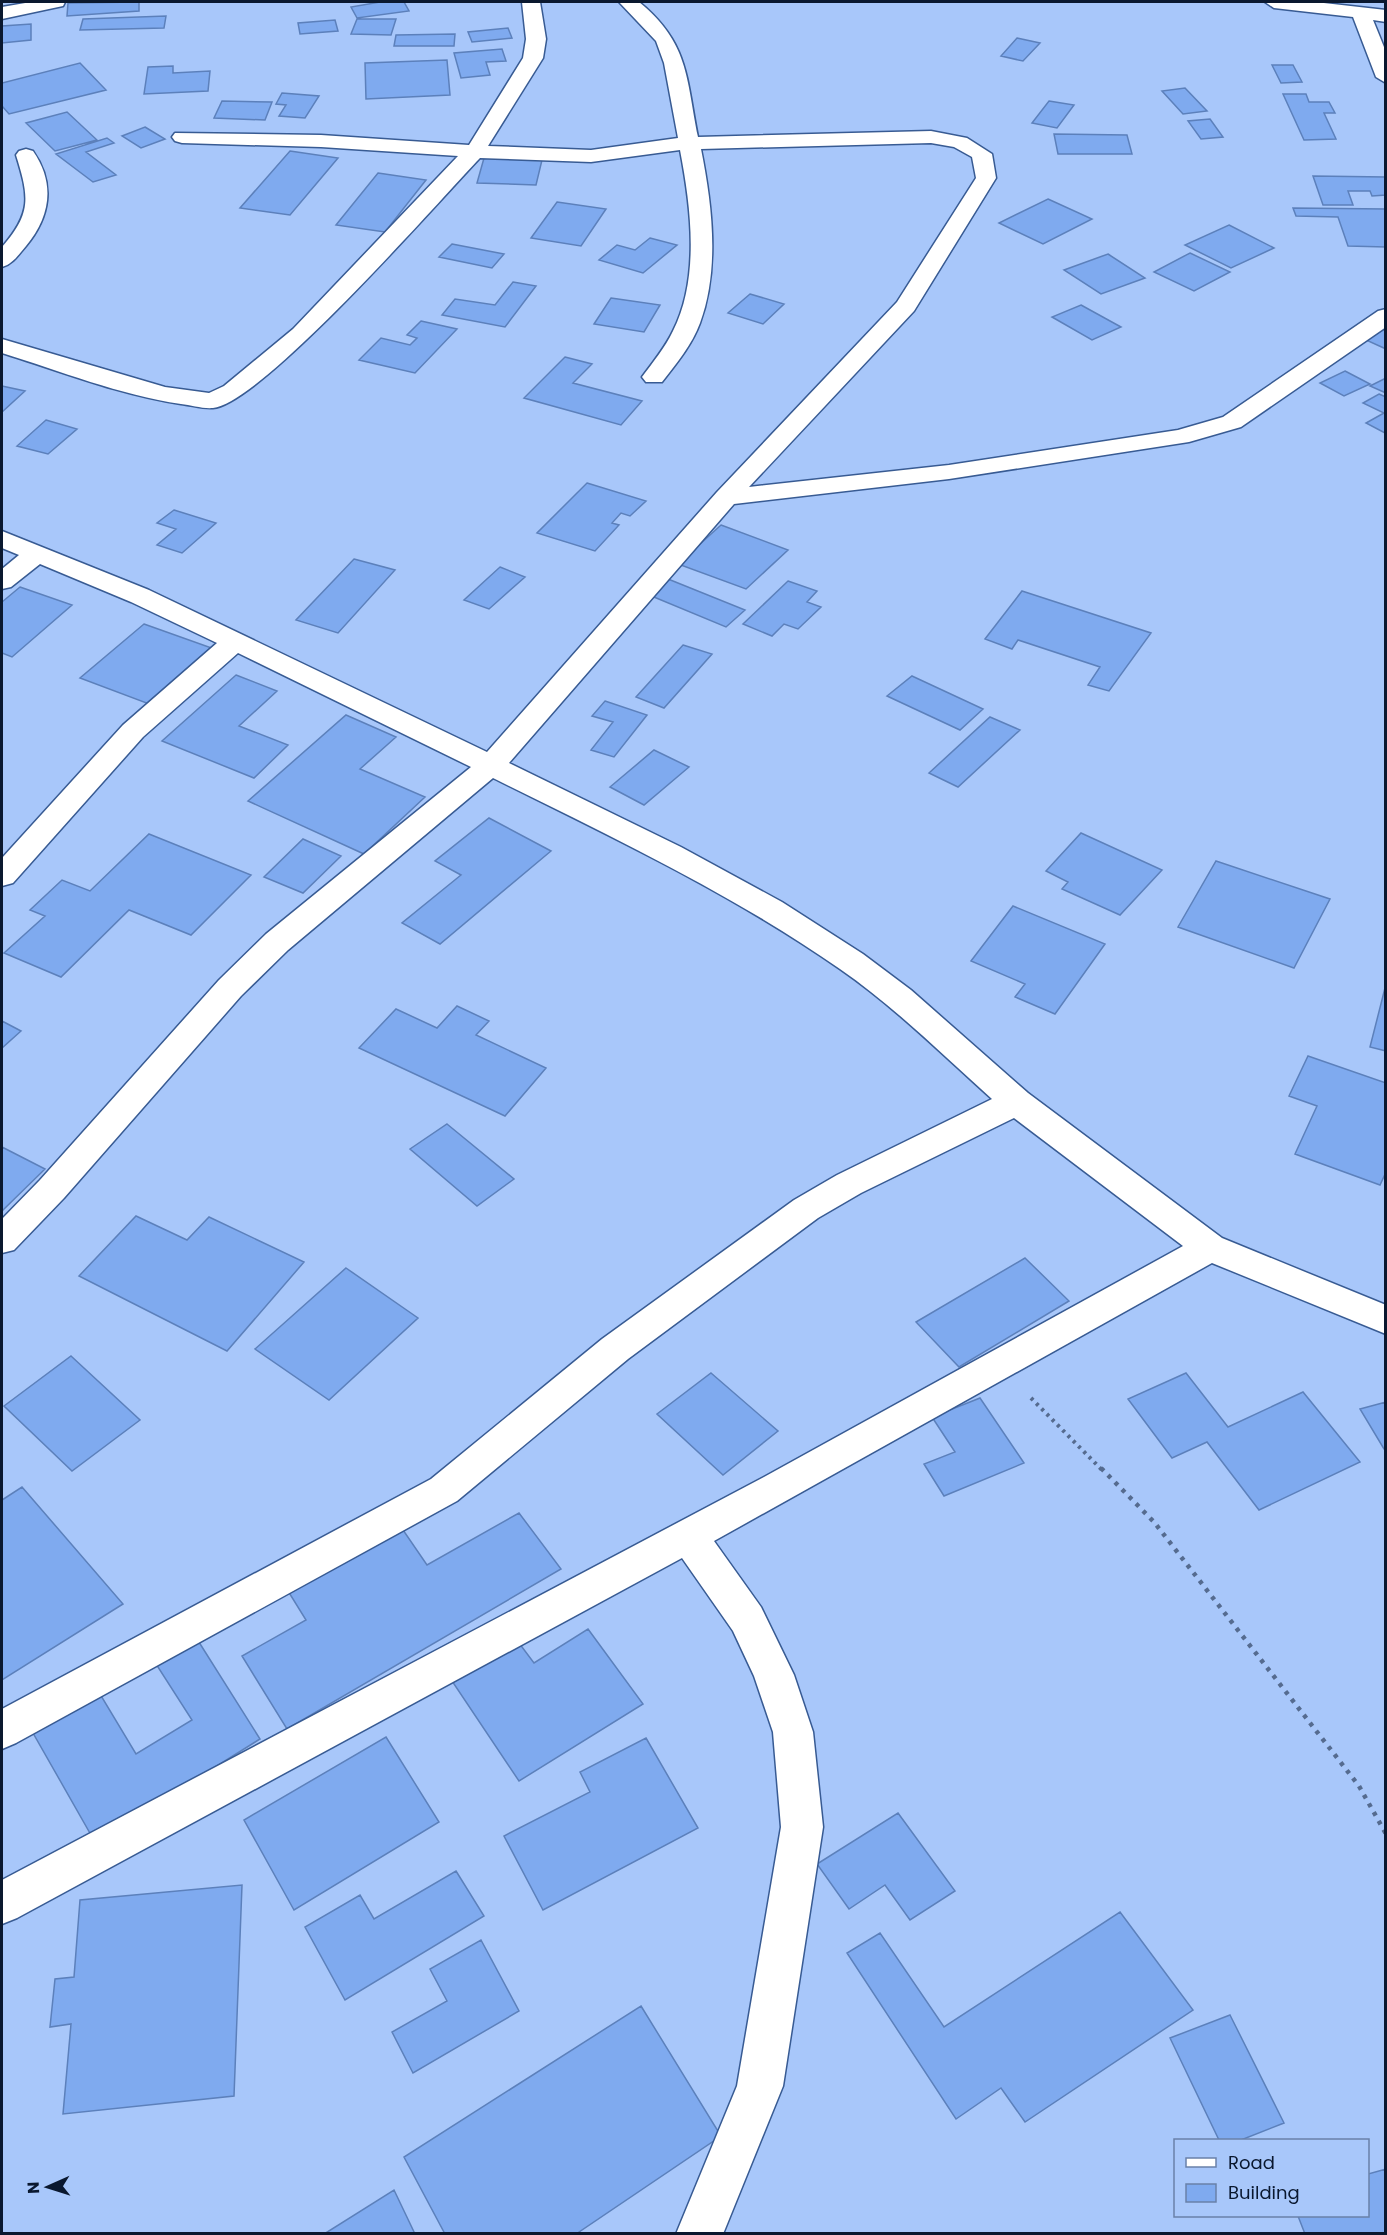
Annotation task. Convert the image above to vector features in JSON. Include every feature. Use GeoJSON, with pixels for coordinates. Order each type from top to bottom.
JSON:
{"type":"FeatureCollection","features":[{"type":"Feature","properties":{"kind":"street"},"geometry":{"type":"LineString","coordinates":[[2,13],[56,2]]}},
{"type":"Feature","properties":{"kind":"street"},"geometry":{"type":"LineString","coordinates":[[2,346],[162,394],[212,401],[232,391],[301,334],[475,152],[533,58],[536,39],[531,2]]}},
{"type":"Feature","properties":{"kind":"street"},"geometry":{"type":"LineString","coordinates":[[628,2],[665,40],[689,144],[702,232],[698,280],[691,316],[678,343],[654,377]]}},
{"type":"Feature","properties":{"kind":"street"},"geometry":{"type":"LineString","coordinates":[[1274,2],[1386,16]]}},
{"type":"Feature","properties":{"kind":"street"},"geometry":{"type":"LineString","coordinates":[[1360,12],[1386,77]]}},
{"type":"Feature","properties":{"kind":"street"},"geometry":{"type":"LineString","coordinates":[[2,1240],[52,1190],[230,988],[277,942],[324,900],[491,765],[726,497],[906,306],[986,178],[982,154],[960,142],[931,137],[689,144],[591,156],[547,156],[321,141],[182,137]]}},
{"type":"Feature","properties":{"kind":"street"},"geometry":{"type":"LineString","coordinates":[[2,260],[36,216],[39,204],[26,155]]}},
{"type":"Feature","properties":{"kind":"street"},"geometry":{"type":"LineString","coordinates":[[726,497],[949,472],[1180,437],[1232,422],[1386,316]]}},
{"type":"Feature","properties":{"kind":"street"},"geometry":{"type":"LineString","coordinates":[[2,539],[140,597],[491,765],[671,854],[771,909],[852,962],[900,998],[1016,1102],[1210,1248],[1386,1320]]}},
{"type":"Feature","properties":{"kind":"street"},"geometry":{"type":"LineString","coordinates":[[2,581],[37,554]]}},
{"type":"Feature","properties":{"kind":"street"},"geometry":{"type":"LineString","coordinates":[[2,876],[133,730],[235,642]]}},
{"type":"Feature","properties":{"kind":"street"},"geometry":{"type":"LineString","coordinates":[[2,1730],[444,1490],[615,1349],[806,1209],[849,1184],[1016,1102]]}},
{"type":"Feature","properties":{"kind":"street"},"geometry":{"type":"LineString","coordinates":[[2,1903],[689,1536],[1210,1248]]}},
{"type":"Feature","properties":{"kind":"street"},"geometry":{"type":"LineString","coordinates":[[689,1536],[747,1619],[774,1675],[794,1732],[802,1827],[760,2086],[699,2234]]}},
{"type":"Feature","properties":{"kind":"path"},"geometry":{"type":"LineString","coordinates":[[998,1365],[1154,1522],[1359,1786],[1386,1834]]}},
{"type":"Feature","properties":{"kind":"building"},"geometry":{"type":"Polygon","coordinates":[[[139,2],[139,11],[67,16],[68,3],[139,2]]]}},
{"type":"Feature","properties":{"kind":"building"},"geometry":{"type":"Polygon","coordinates":[[[380,2],[404,2],[409,11],[357,18],[351,7],[380,2]]]}},
{"type":"Feature","properties":{"kind":"building"},"geometry":{"type":"Polygon","coordinates":[[[166,16],[164,28],[80,30],[83,19],[166,16]]]}},
{"type":"Feature","properties":{"kind":"building"},"geometry":{"type":"Polygon","coordinates":[[[357,19],[396,19],[391,35],[351,34],[357,19]]]}},
{"type":"Feature","properties":{"kind":"building"},"geometry":{"type":"Polygon","coordinates":[[[335,20],[338,31],[300,34],[298,23],[335,20]]]}},
{"type":"Feature","properties":{"kind":"building"},"geometry":{"type":"Polygon","coordinates":[[[31,24],[31,40],[2,43],[2,26],[31,24]]]}},
{"type":"Feature","properties":{"kind":"building"},"geometry":{"type":"Polygon","coordinates":[[[508,28],[512,38],[472,42],[468,32],[508,28]]]}},
{"type":"Feature","properties":{"kind":"building"},"geometry":{"type":"Polygon","coordinates":[[[455,34],[454,46],[394,46],[396,35],[455,34]]]}},
{"type":"Feature","properties":{"kind":"building"},"geometry":{"type":"Polygon","coordinates":[[[1017,38],[1040,43],[1023,61],[1001,56],[1017,38]]]}},
{"type":"Feature","properties":{"kind":"building"},"geometry":{"type":"Polygon","coordinates":[[[502,49],[506,61],[486,62],[490,75],[461,78],[454,53],[502,49]]]}},
{"type":"Feature","properties":{"kind":"building"},"geometry":{"type":"Polygon","coordinates":[[[447,60],[450,95],[366,99],[365,63],[447,60]]]}},
{"type":"Feature","properties":{"kind":"building"},"geometry":{"type":"Polygon","coordinates":[[[80,63],[106,90],[9,114],[2,106],[2,83],[80,63]]]}},
{"type":"Feature","properties":{"kind":"building"},"geometry":{"type":"Polygon","coordinates":[[[1272,65],[1293,65],[1302,82],[1281,83],[1272,65]]]}},
{"type":"Feature","properties":{"kind":"building"},"geometry":{"type":"Polygon","coordinates":[[[173,66],[173,73],[210,71],[208,91],[144,94],[148,67],[173,66]]]}},
{"type":"Feature","properties":{"kind":"building"},"geometry":{"type":"Polygon","coordinates":[[[1185,88],[1207,111],[1183,114],[1162,91],[1185,88]]]}},
{"type":"Feature","properties":{"kind":"building"},"geometry":{"type":"Polygon","coordinates":[[[282,93],[319,96],[305,118],[279,116],[286,105],[276,104],[282,93]]]}},
{"type":"Feature","properties":{"kind":"building"},"geometry":{"type":"Polygon","coordinates":[[[1283,94],[1306,94],[1309,102],[1329,102],[1335,113],[1324,113],[1336,139],[1304,140],[1283,94]]]}},
{"type":"Feature","properties":{"kind":"building"},"geometry":{"type":"Polygon","coordinates":[[[222,101],[272,102],[265,120],[214,118],[222,101]]]}},
{"type":"Feature","properties":{"kind":"building"},"geometry":{"type":"Polygon","coordinates":[[[1049,101],[1074,105],[1057,128],[1032,123],[1049,101]]]}},
{"type":"Feature","properties":{"kind":"building"},"geometry":{"type":"Polygon","coordinates":[[[67,112],[97,140],[55,151],[26,123],[67,112]]]}},
{"type":"Feature","properties":{"kind":"building"},"geometry":{"type":"Polygon","coordinates":[[[1210,119],[1223,137],[1201,139],[1188,121],[1210,119]]]}},
{"type":"Feature","properties":{"kind":"building"},"geometry":{"type":"Polygon","coordinates":[[[145,127],[165,139],[141,148],[122,136],[145,127]]]}},
{"type":"Feature","properties":{"kind":"building"},"geometry":{"type":"Polygon","coordinates":[[[1054,134],[1127,135],[1132,154],[1058,154],[1054,134]]]}},
{"type":"Feature","properties":{"kind":"building"},"geometry":{"type":"Polygon","coordinates":[[[107,138],[114,143],[86,152],[116,175],[93,182],[56,154],[107,138]]]}},
{"type":"Feature","properties":{"kind":"building"},"geometry":{"type":"Polygon","coordinates":[[[290,151],[338,158],[290,215],[240,208],[290,151]]]}},
{"type":"Feature","properties":{"kind":"building"},"geometry":{"type":"Polygon","coordinates":[[[484,158],[542,160],[536,185],[477,183],[484,158]]]}},
{"type":"Feature","properties":{"kind":"building"},"geometry":{"type":"Polygon","coordinates":[[[378,173],[426,180],[385,232],[336,225],[378,173]]]}},
{"type":"Feature","properties":{"kind":"building"},"geometry":{"type":"Polygon","coordinates":[[[1313,176],[1386,177],[1386,195],[1372,196],[1370,191],[1348,191],[1353,205],[1323,205],[1313,176]]]}},
{"type":"Feature","properties":{"kind":"building"},"geometry":{"type":"Polygon","coordinates":[[[1048,199],[1092,219],[1043,244],[999,223],[1048,199]]]}},
{"type":"Feature","properties":{"kind":"building"},"geometry":{"type":"Polygon","coordinates":[[[557,202],[606,209],[581,246],[531,238],[557,202]]]}},
{"type":"Feature","properties":{"kind":"building"},"geometry":{"type":"Polygon","coordinates":[[[1293,208],[1386,209],[1386,247],[1348,246],[1338,217],[1296,216],[1293,208]]]}},
{"type":"Feature","properties":{"kind":"building"},"geometry":{"type":"Polygon","coordinates":[[[1229,225],[1274,248],[1231,268],[1185,245],[1229,225]]]}},
{"type":"Feature","properties":{"kind":"building"},"geometry":{"type":"Polygon","coordinates":[[[650,238],[677,245],[643,273],[599,260],[617,245],[635,250],[650,238]]]}},
{"type":"Feature","properties":{"kind":"building"},"geometry":{"type":"Polygon","coordinates":[[[452,244],[504,254],[492,268],[439,257],[452,244]]]}},
{"type":"Feature","properties":{"kind":"building"},"geometry":{"type":"Polygon","coordinates":[[[1190,253],[1230,272],[1194,291],[1154,272],[1190,253]]]}},
{"type":"Feature","properties":{"kind":"building"},"geometry":{"type":"Polygon","coordinates":[[[1108,254],[1145,278],[1101,294],[1064,270],[1108,254]]]}},
{"type":"Feature","properties":{"kind":"building"},"geometry":{"type":"Polygon","coordinates":[[[513,282],[536,286],[505,327],[442,315],[455,299],[495,305],[513,282]]]}},
{"type":"Feature","properties":{"kind":"building"},"geometry":{"type":"Polygon","coordinates":[[[750,294],[784,304],[763,324],[728,313],[750,294]]]}},
{"type":"Feature","properties":{"kind":"building"},"geometry":{"type":"Polygon","coordinates":[[[611,298],[660,305],[644,332],[594,324],[611,298]]]}},
{"type":"Feature","properties":{"kind":"building"},"geometry":{"type":"Polygon","coordinates":[[[1081,305],[1121,327],[1092,340],[1052,317],[1081,305]]]}},
{"type":"Feature","properties":{"kind":"building"},"geometry":{"type":"Polygon","coordinates":[[[421,321],[457,329],[415,373],[359,360],[381,338],[410,345],[417,338],[407,335],[421,321]]]}},
{"type":"Feature","properties":{"kind":"building"},"geometry":{"type":"Polygon","coordinates":[[[1386,328],[1386,349],[1366,340],[1386,328]]]}},
{"type":"Feature","properties":{"kind":"building"},"geometry":{"type":"Polygon","coordinates":[[[565,357],[592,364],[573,383],[642,401],[621,425],[524,398],[565,357]]]}},
{"type":"Feature","properties":{"kind":"building"},"geometry":{"type":"Polygon","coordinates":[[[1345,371],[1370,384],[1344,396],[1320,383],[1345,371]]]}},
{"type":"Feature","properties":{"kind":"building"},"geometry":{"type":"Polygon","coordinates":[[[1386,378],[1386,393],[1370,386],[1386,378]]]}},
{"type":"Feature","properties":{"kind":"building"},"geometry":{"type":"Polygon","coordinates":[[[2,386],[25,391],[2,412],[2,386]]]}},
{"type":"Feature","properties":{"kind":"building"},"geometry":{"type":"Polygon","coordinates":[[[1379,394],[1386,397],[1385,433],[1366,423],[1384,413],[1363,403],[1379,394]]]}},
{"type":"Feature","properties":{"kind":"building"},"geometry":{"type":"Polygon","coordinates":[[[46,420],[77,429],[48,454],[17,446],[46,420]]]}},
{"type":"Feature","properties":{"kind":"building"},"geometry":{"type":"Polygon","coordinates":[[[587,483],[646,501],[630,516],[621,513],[612,523],[619,525],[595,551],[537,533],[587,483]]]}},
{"type":"Feature","properties":{"kind":"building"},"geometry":{"type":"Polygon","coordinates":[[[174,510],[216,523],[182,553],[157,545],[176,529],[157,523],[174,510]]]}},
{"type":"Feature","properties":{"kind":"building"},"geometry":{"type":"Polygon","coordinates":[[[721,525],[788,550],[746,589],[678,564],[721,525]]]}},
{"type":"Feature","properties":{"kind":"building"},"geometry":{"type":"Polygon","coordinates":[[[354,559],[395,570],[338,633],[296,620],[354,559]]]}},
{"type":"Feature","properties":{"kind":"building"},"geometry":{"type":"Polygon","coordinates":[[[500,567],[525,577],[489,609],[464,600],[500,567]]]}},
{"type":"Feature","properties":{"kind":"building"},"geometry":{"type":"Polygon","coordinates":[[[668,579],[745,610],[726,627],[649,595],[668,579]]]}},
{"type":"Feature","properties":{"kind":"building"},"geometry":{"type":"Polygon","coordinates":[[[788,581],[817,591],[807,602],[821,607],[798,629],[784,624],[772,636],[743,624],[788,581]]]}},
{"type":"Feature","properties":{"kind":"building"},"geometry":{"type":"Polygon","coordinates":[[[20,587],[72,605],[12,657],[2,653],[2,602],[20,587]]]}},
{"type":"Feature","properties":{"kind":"building"},"geometry":{"type":"Polygon","coordinates":[[[1022,591],[1151,633],[1109,691],[1088,685],[1100,667],[1018,640],[1012,649],[985,639],[1022,591]]]}},
{"type":"Feature","properties":{"kind":"building"},"geometry":{"type":"Polygon","coordinates":[[[144,624],[220,651],[157,707],[80,678],[144,624]]]}},
{"type":"Feature","properties":{"kind":"building"},"geometry":{"type":"Polygon","coordinates":[[[683,645],[712,654],[664,708],[636,697],[683,645]]]}},
{"type":"Feature","properties":{"kind":"building"},"geometry":{"type":"Polygon","coordinates":[[[236,675],[277,691],[239,726],[288,745],[254,778],[162,741],[236,675]]]}},
{"type":"Feature","properties":{"kind":"building"},"geometry":{"type":"Polygon","coordinates":[[[912,676],[983,709],[960,730],[887,696],[912,676]]]}},
{"type":"Feature","properties":{"kind":"building"},"geometry":{"type":"Polygon","coordinates":[[[605,701],[647,715],[614,757],[591,750],[613,722],[592,716],[605,701]]]}},
{"type":"Feature","properties":{"kind":"building"},"geometry":{"type":"Polygon","coordinates":[[[346,715],[396,737],[360,769],[425,797],[364,854],[248,801],[346,715]]]}},
{"type":"Feature","properties":{"kind":"building"},"geometry":{"type":"Polygon","coordinates":[[[990,717],[1020,730],[958,787],[929,773],[990,717]]]}},
{"type":"Feature","properties":{"kind":"building"},"geometry":{"type":"Polygon","coordinates":[[[654,750],[689,767],[644,805],[610,787],[654,750]]]}},
{"type":"Feature","properties":{"kind":"building"},"geometry":{"type":"Polygon","coordinates":[[[489,818],[551,851],[440,944],[402,923],[461,875],[435,861],[489,818]]]}},
{"type":"Feature","properties":{"kind":"building"},"geometry":{"type":"Polygon","coordinates":[[[1081,833],[1162,870],[1120,915],[1062,889],[1068,882],[1046,871],[1081,833]]]}},
{"type":"Feature","properties":{"kind":"building"},"geometry":{"type":"Polygon","coordinates":[[[149,834],[251,875],[191,935],[129,910],[61,977],[4,953],[45,916],[30,910],[62,880],[90,891],[149,834]]]}},
{"type":"Feature","properties":{"kind":"building"},"geometry":{"type":"Polygon","coordinates":[[[303,839],[341,856],[303,893],[264,877],[303,839]]]}},
{"type":"Feature","properties":{"kind":"building"},"geometry":{"type":"Polygon","coordinates":[[[1216,861],[1330,899],[1294,968],[1178,927],[1216,861]]]}},
{"type":"Feature","properties":{"kind":"building"},"geometry":{"type":"Polygon","coordinates":[[[1013,906],[1105,944],[1055,1014],[1015,997],[1025,984],[971,961],[1013,906]]]}},
{"type":"Feature","properties":{"kind":"building"},"geometry":{"type":"Polygon","coordinates":[[[1386,984],[1386,1051],[1370,1047],[1386,984]]]}},
{"type":"Feature","properties":{"kind":"building"},"geometry":{"type":"Polygon","coordinates":[[[457,1006],[489,1021],[476,1035],[546,1068],[505,1116],[359,1048],[396,1009],[437,1028],[457,1006]]]}},
{"type":"Feature","properties":{"kind":"building"},"geometry":{"type":"Polygon","coordinates":[[[2,1021],[21,1031],[2,1048],[2,1021]]]}},
{"type":"Feature","properties":{"kind":"building"},"geometry":{"type":"Polygon","coordinates":[[[1308,1056],[1386,1083],[1386,1172],[1380,1185],[1295,1154],[1317,1106],[1289,1096],[1308,1056]]]}},
{"type":"Feature","properties":{"kind":"building"},"geometry":{"type":"Polygon","coordinates":[[[447,1124],[514,1179],[477,1206],[410,1149],[447,1124]]]}},
{"type":"Feature","properties":{"kind":"building"},"geometry":{"type":"Polygon","coordinates":[[[2,1147],[45,1169],[2,1211],[2,1147]]]}},
{"type":"Feature","properties":{"kind":"building"},"geometry":{"type":"Polygon","coordinates":[[[136,1216],[187,1240],[209,1217],[304,1262],[227,1351],[79,1276],[136,1216]]]}},
{"type":"Feature","properties":{"kind":"building"},"geometry":{"type":"Polygon","coordinates":[[[1025,1258],[1069,1301],[959,1367],[916,1322],[1025,1258]]]}},
{"type":"Feature","properties":{"kind":"building"},"geometry":{"type":"Polygon","coordinates":[[[346,1268],[418,1318],[329,1400],[255,1349],[346,1268]]]}},
{"type":"Feature","properties":{"kind":"building"},"geometry":{"type":"Polygon","coordinates":[[[71,1356],[140,1420],[72,1471],[4,1406],[71,1356]]]}},
{"type":"Feature","properties":{"kind":"building"},"geometry":{"type":"Polygon","coordinates":[[[711,1373],[778,1431],[723,1475],[657,1414],[711,1373]]]}},
{"type":"Feature","properties":{"kind":"building"},"geometry":{"type":"Polygon","coordinates":[[[1186,1373],[1228,1427],[1303,1392],[1360,1462],[1259,1510],[1207,1442],[1172,1458],[1128,1399],[1186,1373]]]}},
{"type":"Feature","properties":{"kind":"building"},"geometry":{"type":"Polygon","coordinates":[[[980,1398],[1024,1463],[944,1496],[924,1464],[955,1452],[932,1417],[980,1398]]]}},
{"type":"Feature","properties":{"kind":"building"},"geometry":{"type":"Polygon","coordinates":[[[1386,1402],[1386,1449],[1384,1449],[1360,1409],[1386,1402]]]}},
{"type":"Feature","properties":{"kind":"building"},"geometry":{"type":"Polygon","coordinates":[[[22,1487],[123,1604],[2,1680],[2,1500],[22,1487]]]}},
{"type":"Feature","properties":{"kind":"building"},"geometry":{"type":"Polygon","coordinates":[[[519,1513],[561,1569],[287,1729],[242,1656],[306,1620],[288,1591],[401,1527],[427,1565],[519,1513]]]}},
{"type":"Feature","properties":{"kind":"building"},"geometry":{"type":"Polygon","coordinates":[[[588,1629],[643,1704],[519,1781],[450,1678],[516,1639],[534,1663],[588,1629]]]}},
{"type":"Feature","properties":{"kind":"building"},"geometry":{"type":"Polygon","coordinates":[[[197,1639],[260,1739],[95,1842],[33,1733],[100,1694],[136,1754],[192,1720],[156,1664],[197,1639]]]}},
{"type":"Feature","properties":{"kind":"building"},"geometry":{"type":"Polygon","coordinates":[[[386,1737],[439,1822],[294,1910],[244,1820],[386,1737]]]}},
{"type":"Feature","properties":{"kind":"building"},"geometry":{"type":"Polygon","coordinates":[[[646,1738],[698,1828],[543,1910],[504,1836],[590,1792],[580,1772],[646,1738]]]}},
{"type":"Feature","properties":{"kind":"building"},"geometry":{"type":"Polygon","coordinates":[[[898,1813],[955,1891],[910,1920],[885,1885],[849,1909],[817,1864],[898,1813]]]}},
{"type":"Feature","properties":{"kind":"building"},"geometry":{"type":"Polygon","coordinates":[[[456,1871],[484,1916],[345,2000],[305,1927],[360,1895],[374,1919],[456,1871]]]}},
{"type":"Feature","properties":{"kind":"building"},"geometry":{"type":"Polygon","coordinates":[[[242,1885],[234,2096],[63,2114],[71,2024],[50,2027],[55,1979],[74,1977],[80,1900],[242,1885]]]}},
{"type":"Feature","properties":{"kind":"building"},"geometry":{"type":"Polygon","coordinates":[[[1120,1912],[1193,2010],[1025,2122],[1001,2088],[956,2119],[847,1953],[880,1933],[944,2027],[1120,1912]]]}},
{"type":"Feature","properties":{"kind":"building"},"geometry":{"type":"Polygon","coordinates":[[[481,1940],[519,2011],[413,2073],[392,2032],[447,2001],[430,1969],[481,1940]]]}},
{"type":"Feature","properties":{"kind":"building"},"geometry":{"type":"Polygon","coordinates":[[[641,2006],[721,2136],[576,2234],[445,2234],[404,2157],[641,2006]]]}},
{"type":"Feature","properties":{"kind":"building"},"geometry":{"type":"Polygon","coordinates":[[[1230,2015],[1284,2123],[1244,2139],[1219,2139],[1170,2038],[1230,2015]]]}},
{"type":"Feature","properties":{"kind":"building"},"geometry":{"type":"Polygon","coordinates":[[[1386,2169],[1386,2234],[1305,2234],[1298,2217],[1369,2217],[1369,2174],[1386,2169]]]}},
{"type":"Feature","properties":{"kind":"building"},"geometry":{"type":"Polygon","coordinates":[[[394,2190],[415,2234],[324,2234],[394,2190]]]}}]}
